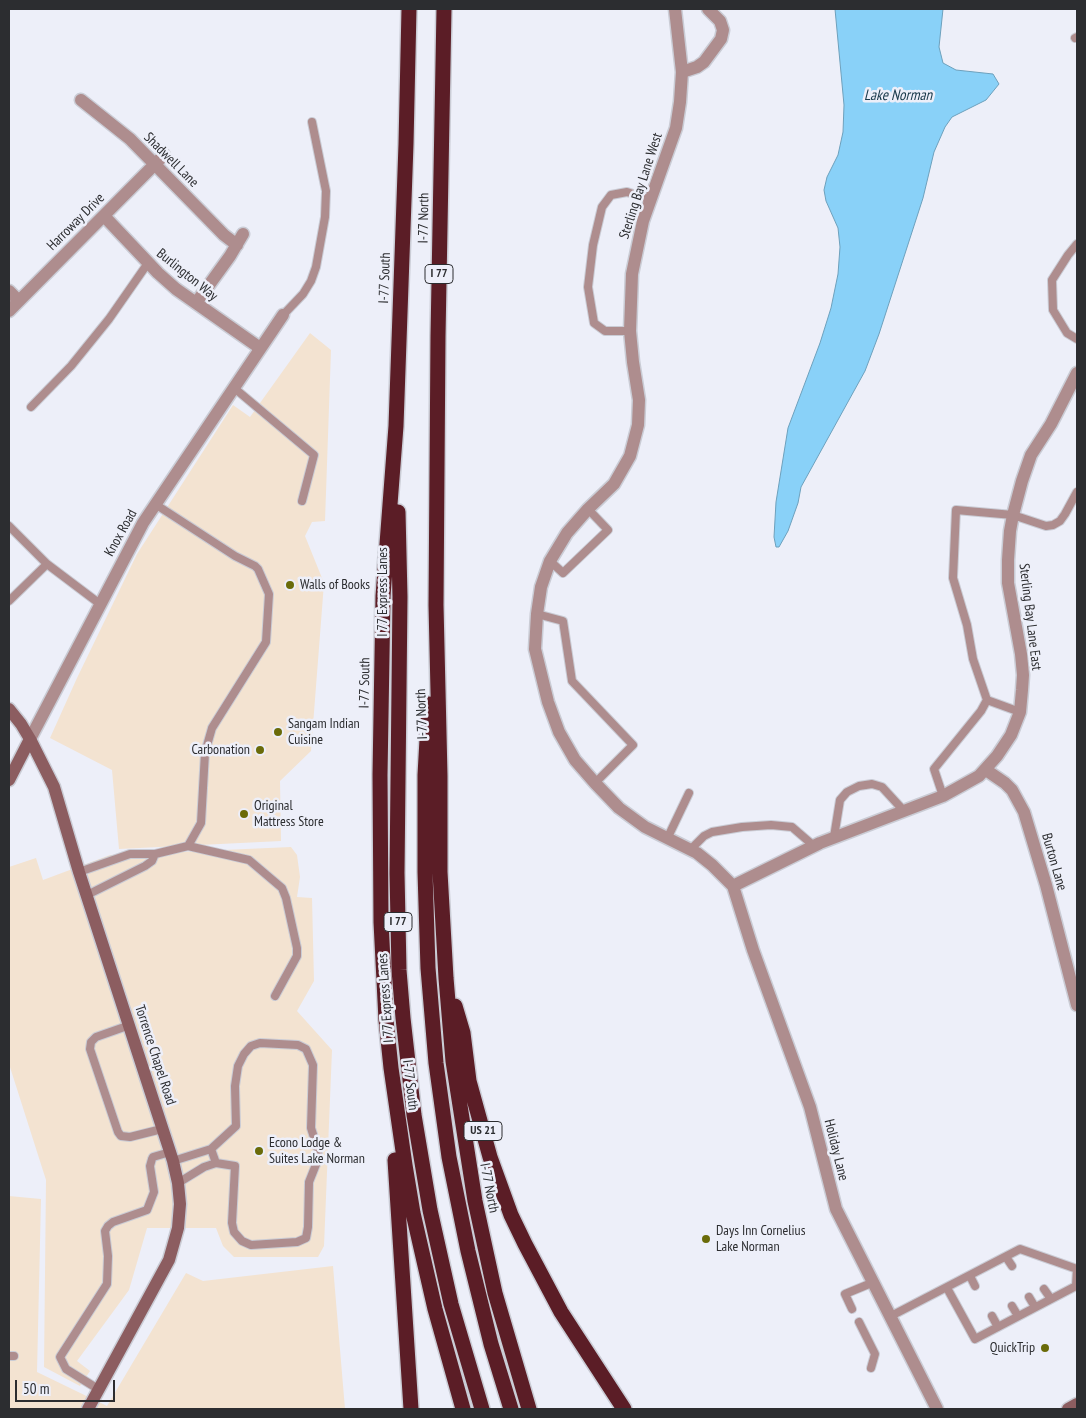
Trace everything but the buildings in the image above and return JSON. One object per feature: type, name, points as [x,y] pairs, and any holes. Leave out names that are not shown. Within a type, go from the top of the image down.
[{"type":"highway","name":"I-77 South","points":[[409,9],[396,426],[383,596],[380,795],[381,932],[385,1010],[404,1165],[435,1309],[464,1409]]},
{"type":"highway","name":"I-77 North","points":[[444,9],[438,326],[436,605],[440,872],[446,978],[453,1061],[474,1201],[495,1293],[529,1409]]},
{"type":"highway","name":"I 77 Express Lanes","points":[[396,426],[400,597],[396,863],[399,970],[403,1018],[414,1115],[430,1210],[451,1304],[482,1409]]},
{"type":"highway","name":"I 77","points":[[436,605],[425,775],[425,901],[431,1016],[442,1111],[458,1205],[479,1298],[511,1409]]},
{"type":"highway","name":"US 21","points":[[446,978],[463,1033],[469,1081],[490,1157],[511,1214],[561,1312],[624,1409]]},
{"type":"highway","points":[[391,1068],[411,1409]]},
{"type":"street","name":"Sterling Bay Lane West","points":[[675,9],[682,72],[676,128],[643,221],[632,274],[630,332],[632,362],[639,400],[638,425],[630,456],[614,484],[566,533],[550,561],[541,588],[535,648],[548,702],[559,732],[575,760],[619,808],[645,827],[697,853],[733,886]]},
{"type":"street","points":[[682,72],[697,67],[704,62],[721,39],[723,30],[720,21],[708,9]]},
{"type":"street","name":"Shadwell Lane","points":[[81,100],[160,160],[224,235],[240,239],[196,303]]},
{"type":"street","name":"Harroway Drive","points":[[9,311],[160,160]]},
{"type":"street","name":"Burlington Way","points":[[104,216],[148,264],[176,289],[260,348]]},
{"type":"street","points":[[9,290],[19,301]]},
{"type":"street","name":"Knox Road","points":[[9,780],[143,522],[283,315]]},
{"type":"street","name":"Sterling Bay Lane East","points":[[733,886],[834,837],[943,796],[967,783],[986,770],[1011,735],[1020,712],[1023,675],[1008,584],[1010,531],[1031,454],[1051,424],[1077,373]]},
{"type":"street","name":"Torrence Chapel Road","points":[[9,709],[30,739],[54,787],[79,872],[130,1025],[178,1183],[180,1204],[178,1228],[169,1260],[88,1409]]},
{"type":"street","name":"Burton Lane","points":[[986,770],[1012,790],[1024,812],[1046,886],[1077,1005]]},
{"type":"street","name":"Holiday Lane","points":[[733,886],[753,950],[810,1107],[836,1209],[937,1409]]},
{"type":"street","points":[[1068,1409],[1077,1404]]},
{"type":"lane","points":[[283,315],[303,294],[311,281],[316,267],[325,217],[326,191],[312,122]]},
{"type":"lane","points":[[630,332],[604,331],[594,323],[588,287],[593,245],[602,207],[611,195],[627,192],[651,200]]},
{"type":"lane","points":[[1077,244],[1052,280],[1053,310],[1067,333],[1077,339]]},
{"type":"lane","points":[[31,407],[71,366],[109,319],[148,264]]},
{"type":"lane","points":[[233,387],[314,455],[302,501]]},
{"type":"lane","points":[[943,796],[934,768],[981,712],[987,700],[973,659],[967,625],[953,578],[956,510],[1013,515],[1046,526],[1053,525],[1066,514],[1077,492]]},
{"type":"lane","points":[[155,504],[235,556],[255,566],[269,594],[266,642],[212,728],[205,753],[201,823],[188,846]]},
{"type":"lane","points":[[550,561],[563,573],[608,530],[588,509]]},
{"type":"lane","points":[[9,526],[47,564],[100,604]]},
{"type":"lane","points":[[9,601],[47,564]]},
{"type":"lane","points":[[537,614],[563,621],[572,681],[633,745],[595,783]]},
{"type":"lane","points":[[987,700],[1020,712]]},
{"type":"lane","points":[[834,837],[840,800],[847,792],[859,786],[872,784],[882,787],[904,811]]},
{"type":"lane","points":[[668,839],[689,793]]},
{"type":"lane","points":[[690,850],[704,836],[712,832],[772,825],[792,827],[814,846]]},
{"type":"lane","points":[[79,872],[130,854],[155,854],[188,846],[249,860],[282,888],[297,948],[298,956],[275,996]]},
{"type":"lane","points":[[87,895],[145,866],[152,861],[155,854]]},
{"type":"lane","points":[[130,1025],[96,1037],[91,1042],[90,1049],[121,1136],[130,1137],[162,1129]]},
{"type":"lane","points":[[98,1389],[66,1369],[60,1357],[106,1284],[108,1256],[105,1231],[108,1226],[113,1222],[147,1210],[154,1192],[150,1166],[153,1157],[171,1157],[211,1149],[236,1126],[235,1086],[238,1066],[244,1054],[251,1046],[260,1043],[298,1044],[306,1049],[313,1065],[311,1128],[318,1150],[317,1162],[309,1182],[306,1238],[296,1242],[251,1245],[242,1242],[234,1232],[232,1223],[235,1166],[216,1163],[178,1183]]},
{"type":"lane","points":[[211,1149],[216,1163]]},
{"type":"lane","points":[[1020,1249],[1026,1259]]},
{"type":"lane","points":[[891,1316],[1020,1249],[1077,1269],[1076,1286],[974,1339],[947,1288]]},
{"type":"lane","points":[[1006,1257],[1012,1266]]},
{"type":"lane","points":[[990,1266],[995,1275]]},
{"type":"lane","points":[[970,1276],[975,1286]]},
{"type":"lane","points":[[852,1308],[845,1294],[874,1282]]},
{"type":"lane","points":[[1044,1289],[1051,1299]]},
{"type":"lane","points":[[1029,1297],[1035,1307]]},
{"type":"lane","points":[[1012,1306],[1018,1316]]},
{"type":"lane","points":[[992,1316],[998,1327]]},
{"type":"lane","points":[[859,1322],[874,1354],[871,1368]]},
{"type":"shaded area","points":[[310,333],[331,350],[325,521],[312,522],[305,536],[324,583],[311,751],[280,781],[281,841],[119,849],[112,770],[50,738],[137,554],[233,405],[250,417]]},
{"type":"shaded area","points":[[291,847],[297,855],[300,877],[297,897],[312,898],[314,981],[297,1011],[332,1050],[324,1246],[318,1257],[234,1257],[223,1246],[216,1228],[147,1228],[129,1290],[77,1361],[90,1371],[80,1386],[44,1367],[46,1180],[9,1064],[9,867],[36,858],[43,880],[110,855]]},
{"type":"shaded area","points":[[9,1196],[41,1199],[37,1372],[107,1406],[186,1273],[203,1281],[333,1266],[345,1409],[9,1409]]},
{"type":"water","name":"Lake Norman","points":[[835,9],[943,9],[939,47],[943,63],[956,70],[993,74],[999,84],[986,100],[952,117],[945,127],[934,152],[923,198],[879,334],[865,371],[801,487],[798,503],[788,531],[779,547],[776,547],[774,537],[776,502],[788,428],[820,343],[831,308],[838,274],[840,247],[838,228],[826,201],[824,190],[827,177],[838,155],[843,132],[844,105]]},
{"type":"place","name":"Walls of Books","points":[[290,585]]},
{"type":"place","name":"Sangam Indian Cuisine","points":[[278,732]]},
{"type":"place","name":"Carbonation","points":[[260,750]]},
{"type":"place","name":"Original Mattress Store","points":[[244,814]]},
{"type":"place","name":"Econo Lodge & Suites Lake Norman","points":[[259,1151]]},
{"type":"place","name":"Days Inn Cornelius Lake Norman","points":[[706,1239]]},
{"type":"place","name":"QuickTrip","points":[[1045,1348]]}]
